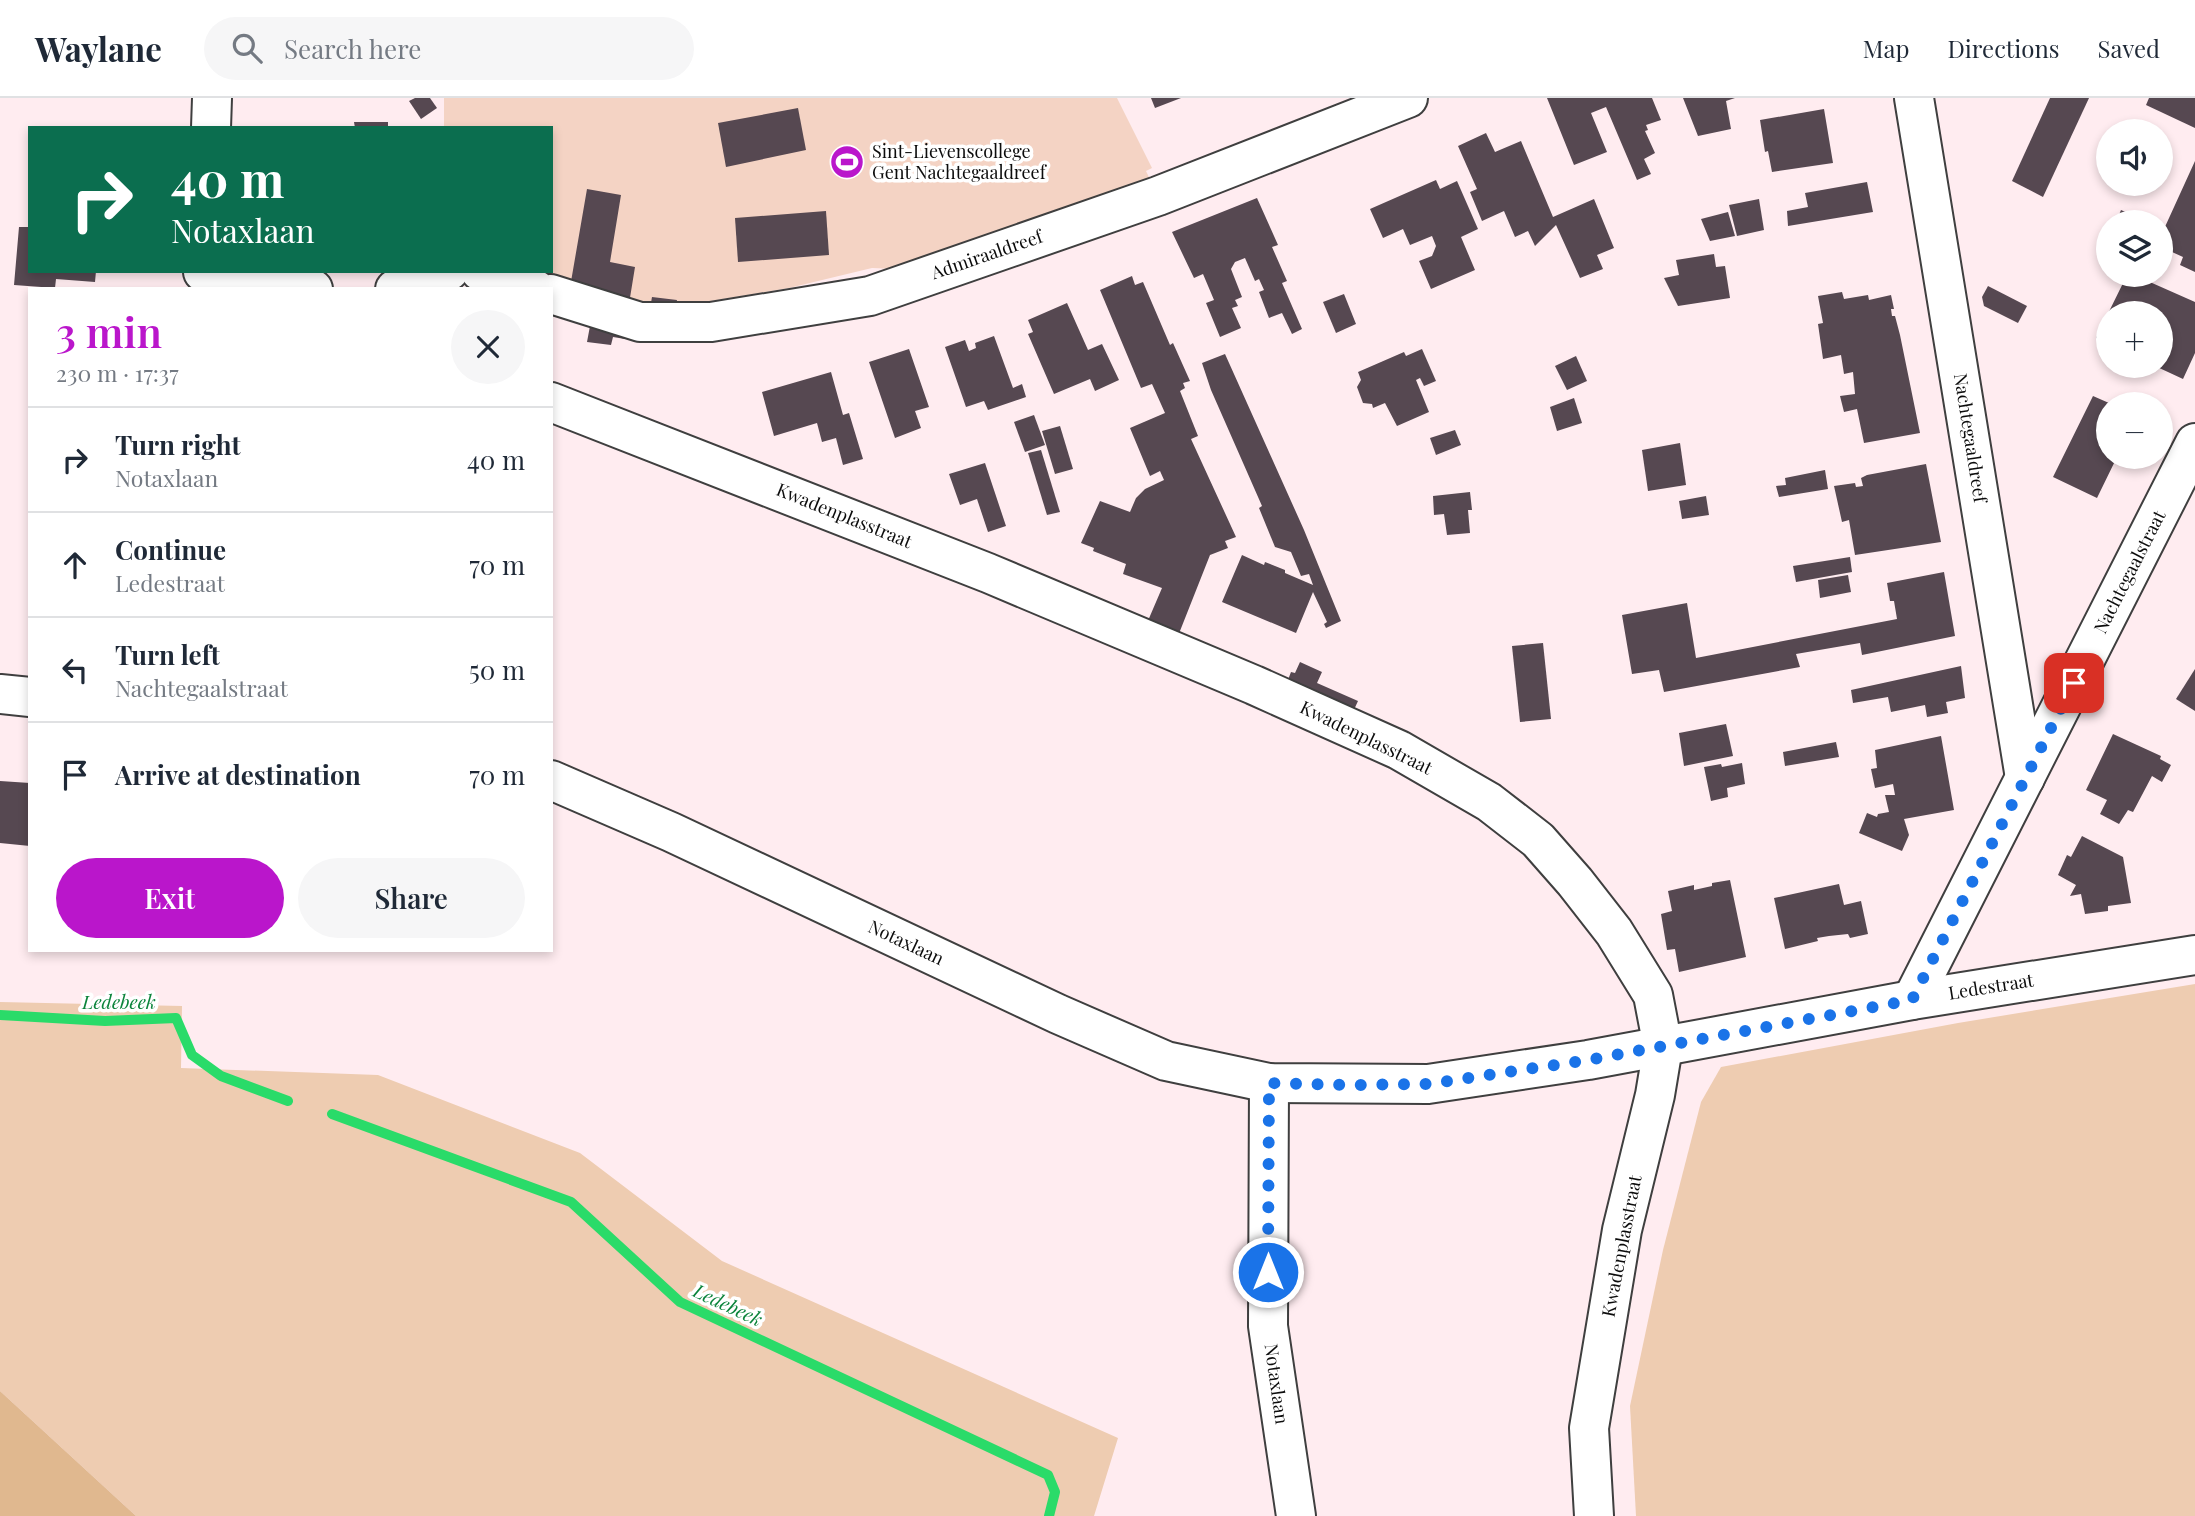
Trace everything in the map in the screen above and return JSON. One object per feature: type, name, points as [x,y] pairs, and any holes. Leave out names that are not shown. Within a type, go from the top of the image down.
[{"type":"street","points":[[211,126],[212,98]]},
{"type":"street","name":"Admiraaldreef","points":[[553,295],[640,323],[711,322],[870,296],[1158,195],[1408,98]]},
{"type":"street","name":"Nachtegaaldreef","points":[[1914,98],[2025,778]]},
{"type":"street","points":[[209,273],[300,287]]},
{"type":"street","points":[[401,287],[443,273]]},
{"type":"street","points":[[486,273],[529,287]]},
{"type":"street","name":"Kwadenplasstraat","points":[[553,403],[988,573],[1254,685],[1410,756],[1489,802],[1538,840],[1614,932],[1653,995],[1663,1047],[1655,1096],[1622,1230],[1589,1428],[1594,1516]]},
{"type":"street","name":"Nachtegaalstraat","points":[[1912,1000],[2195,443]]},
{"type":"street","points":[[0,694],[28,697]]},
{"type":"street","name":"Notaxlaan","points":[[553,781],[671,832],[1058,1014],[1166,1061],[1269,1083],[1428,1084],[1663,1047]]},
{"type":"street","name":"Ledestraat","points":[[1663,1047],[1912,1000],[2195,955]]},
{"type":"street","name":"Notaxlaan","points":[[1269,1083],[1268,1326],[1296,1516]]},
{"type":"shaded area","name":"Sint-Lievenscollege Gent Nachtegaaldreef","points":[[444,98],[1117,98],[1152,168],[1146,171],[1158,196],[943,271],[872,268],[789,288],[644,312],[502,273],[553,273],[553,126],[444,126]]},
{"type":"shaded area","points":[[2195,984],[2195,1516],[1636,1516],[1630,1406],[1663,1250],[1701,1102],[1721,1067],[1958,1023]]},
{"type":"shaded area","points":[[0,1002],[182,1006],[181,1068],[378,1075],[580,1153],[722,1261],[1118,1438],[1094,1516],[136,1516],[0,1391]]},
{"type":"shaded area","points":[[0,1391],[136,1516],[0,1516]]},
{"type":"building","points":[[415,98],[430,98],[437,108],[421,119],[409,101]]},
{"type":"building","points":[[1151,98],[1181,98],[1155,108]]},
{"type":"building","points":[[1547,98],[1652,98],[1661,120],[1646,125],[1648,130],[1645,131],[1655,153],[1644,159],[1651,174],[1637,180],[1606,107],[1591,113],[1607,152],[1574,165]]},
{"type":"building","points":[[1683,98],[1735,98],[1726,101],[1731,129],[1698,136]]},
{"type":"building","points":[[2050,98],[2089,98],[2043,197],[2012,181]]},
{"type":"building","points":[[2149,98],[2195,98],[2195,128],[2146,105]]},
{"type":"building","points":[[798,108],[806,150],[726,167],[718,123]]},
{"type":"building","points":[[1824,109],[1833,163],[1772,172],[1768,151],[1765,152],[1760,120]]},
{"type":"building","points":[[354,122],[388,122],[388,126],[355,126]]},
{"type":"building","points":[[1486,133],[1495,152],[1521,141],[1553,217],[1594,199],[1614,248],[1597,255],[1603,269],[1580,278],[1556,225],[1535,246],[1528,231],[1515,237],[1504,211],[1482,221],[1470,192],[1477,189],[1458,146]]},
{"type":"building","points":[[2195,161],[2195,272],[2180,265],[2183,257],[2173,252],[2173,210]]},
{"type":"building","points":[[1436,180],[1440,189],[1457,181],[1478,229],[1461,237],[1475,270],[1431,289],[1419,261],[1432,256],[1436,246],[1432,236],[1410,245],[1403,229],[1383,238],[1370,209]]},
{"type":"building","points":[[1867,182],[1873,212],[1788,226],[1787,211],[1808,207],[1805,193]]},
{"type":"building","points":[[587,189],[621,195],[610,262],[635,267],[628,310],[568,299]]},
{"type":"building","points":[[1257,198],[1278,245],[1272,247],[1287,281],[1282,283],[1302,329],[1292,334],[1282,313],[1269,318],[1259,292],[1264,290],[1259,279],[1255,281],[1245,258],[1235,262],[1231,269],[1242,297],[1235,300],[1238,306],[1232,308],[1241,328],[1220,337],[1206,303],[1214,300],[1203,274],[1194,278],[1172,232]]},
{"type":"building","points":[[1759,199],[1764,230],[1737,236],[1729,205]]},
{"type":"building","points":[[826,211],[829,255],[738,262],[735,218]]},
{"type":"building","points":[[1728,212],[1735,236],[1710,241],[1701,219]]},
{"type":"building","points":[[19,227],[28,227],[28,273],[96,273],[95,282],[56,279],[55,287],[14,285]]},
{"type":"building","points":[[1714,254],[1716,267],[1725,266],[1730,298],[1678,306],[1664,278],[1679,275],[1676,260]]},
{"type":"building","points":[[1132,276],[1135,285],[1143,282],[1170,345],[1173,343],[1190,381],[1183,383],[1185,388],[1180,391],[1198,436],[1191,439],[1236,537],[1225,541],[1228,548],[1210,555],[1178,636],[1147,623],[1162,588],[1123,574],[1126,564],[1093,551],[1094,548],[1081,543],[1100,501],[1130,512],[1136,498],[1145,489],[1164,480],[1160,471],[1150,476],[1130,428],[1165,413],[1152,384],[1141,388],[1100,290]]},
{"type":"building","points":[[1988,286],[2027,306],[2018,323],[1984,306],[1982,297]]},
{"type":"building","points":[[2121,287],[2161,287],[2195,302],[2195,353],[2183,379],[2173,374],[2173,301],[2114,301]]},
{"type":"building","points":[[1842,292],[1844,299],[1868,295],[1869,300],[1891,295],[1894,309],[1891,309],[1892,316],[1895,316],[1900,335],[1920,433],[1864,443],[1857,409],[1844,412],[1840,396],[1855,394],[1853,372],[1844,374],[1841,355],[1823,359],[1818,324],[1823,323],[1818,296]]},
{"type":"building","points":[[1344,294],[1356,324],[1336,333],[1323,302]]},
{"type":"building","points":[[652,297],[677,300],[674,318],[649,314]]},
{"type":"building","points":[[1067,303],[1088,350],[1102,344],[1119,380],[1095,391],[1090,379],[1054,394],[1028,334],[1033,332],[1028,320]]},
{"type":"building","points":[[590,326],[627,332],[625,339],[613,337],[611,345],[587,342]]},
{"type":"building","points":[[994,336],[1013,388],[1022,384],[1026,397],[988,410],[984,401],[966,407],[945,347],[965,340],[969,351],[976,348],[975,343]]},
{"type":"building","points":[[909,349],[929,407],[915,411],[921,428],[895,438],[869,362]]},
{"type":"building","points":[[1422,349],[1436,381],[1424,386],[1420,378],[1416,380],[1429,412],[1397,426],[1385,403],[1373,408],[1372,404],[1363,403],[1357,387],[1361,380],[1358,372],[1404,352],[1406,356]]},
{"type":"building","points":[[1225,354],[1304,530],[1341,621],[1326,628],[1324,624],[1327,622],[1313,592],[1296,633],[1222,602],[1242,555],[1264,565],[1265,562],[1285,570],[1285,573],[1313,585],[1309,574],[1301,576],[1291,552],[1275,547],[1259,508],[1262,506],[1211,390],[1202,363]]},
{"type":"building","points":[[1576,356],[1587,381],[1567,390],[1555,366]]},
{"type":"building","points":[[831,372],[843,415],[849,413],[863,459],[843,465],[836,438],[822,442],[817,423],[774,436],[762,392]]},
{"type":"building","points":[[2093,396],[2096,397],[2096,469],[2111,469],[2097,498],[2053,477]]},
{"type":"building","points":[[1574,398],[1582,423],[1557,431],[1550,407]]},
{"type":"building","points":[[1034,415],[1045,445],[1025,452],[1014,422]]},
{"type":"building","points":[[1060,426],[1073,469],[1055,474],[1042,431]]},
{"type":"building","points":[[1455,430],[1461,445],[1436,455],[1430,438]]},
{"type":"building","points":[[1680,443],[1686,485],[1648,491],[1642,450]]},
{"type":"building","points":[[1041,450],[1060,512],[1047,515],[1028,453]]},
{"type":"building","points":[[985,463],[1006,526],[988,532],[977,499],[960,505],[949,474]]},
{"type":"building","points":[[1926,464],[1941,542],[1855,555],[1849,520],[1842,522],[1834,486],[1855,483],[1856,487],[1863,486],[1861,478],[1867,475]]},
{"type":"building","points":[[1825,470],[1828,489],[1779,497],[1776,486],[1786,485],[1785,478]]},
{"type":"building","points":[[1470,492],[1470,533],[1447,535],[1444,514],[1434,515],[1433,496]]},
{"type":"building","points":[[1706,496],[1709,515],[1682,519],[1679,501]]},
{"type":"building","points":[[1850,557],[1852,572],[1796,582],[1793,566]]},
{"type":"building","points":[[1944,572],[1955,636],[1862,655],[1860,643],[1796,654],[1800,667],[1664,692],[1659,670],[1632,674],[1622,615],[1687,603],[1696,658],[1897,619],[1887,583]]},
{"type":"building","points":[[1848,575],[1851,592],[1820,598],[1818,580]]},
{"type":"building","points":[[1543,643],[1551,719],[1520,722],[1512,646]]},
{"type":"building","points":[[1300,662],[1322,672],[1317,683],[1358,701],[1352,714],[1286,685],[1291,672],[1295,673]]},
{"type":"building","points":[[1961,666],[1965,698],[1946,702],[1948,713],[1927,717],[1925,705],[1891,712],[1888,697],[1853,703],[1851,690]]},
{"type":"building","points":[[2195,669],[2195,711],[2176,699]]},
{"type":"building","points":[[1726,724],[1733,756],[1684,766],[1679,733]]},
{"type":"building","points":[[2113,734],[2161,756],[2160,759],[2171,765],[2162,782],[2152,776],[2133,812],[2128,810],[2119,824],[2100,814],[2107,800],[2086,790]]},
{"type":"building","points":[[1941,736],[1954,810],[1904,819],[1909,835],[1902,851],[1859,833],[1867,813],[1877,817],[1878,814],[1889,812],[1885,795],[1895,795],[1893,784],[1875,788],[1871,769],[1877,768],[1875,750]]},
{"type":"building","points":[[1836,742],[1839,757],[1785,766],[1783,752]]},
{"type":"building","points":[[1742,763],[1745,784],[1727,788],[1728,797],[1711,801],[1704,767]]},
{"type":"building","points":[[0,781],[28,783],[28,846],[0,843]]},
{"type":"building","points":[[2082,836],[2123,857],[2131,903],[2108,906],[2108,911],[2085,914],[2081,894],[2070,896],[2076,885],[2058,875],[2067,855],[2071,857]]},
{"type":"building","points":[[1730,880],[1746,957],[1679,972],[1675,949],[1667,950],[1661,914],[1672,911],[1668,891],[1694,885],[1694,890]]},
{"type":"building","points":[[1839,884],[1844,905],[1861,901],[1868,934],[1850,938],[1848,934],[1817,938],[1818,941],[1785,949],[1774,898]]},
{"type":"waterway","name":"Ledebeek","points":[[0,1015],[105,1021],[176,1018],[192,1055],[221,1076],[288,1101]]},
{"type":"waterway","name":"Ledebeek","points":[[332,1114],[571,1202],[680,1302],[1048,1475],[1055,1492],[1049,1516]]},
{"type":"place","name":"Sint-Lievenscollege Gent Nachtegaaldreef","points":[[847,162]]},
{"type":"route","points":[[1268,1272],[1269,1083],[1428,1084],[1588,1060],[1912,1000],[2074,683]]}]
